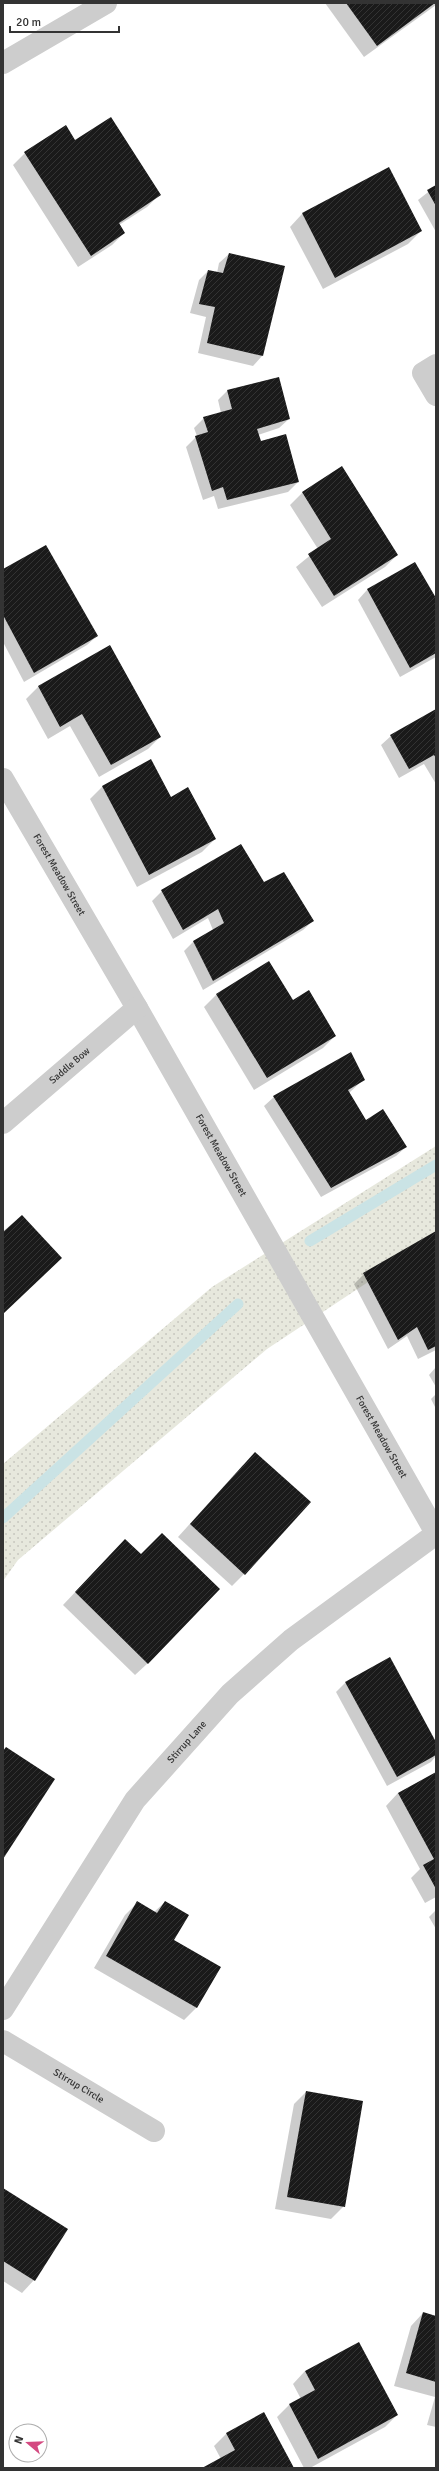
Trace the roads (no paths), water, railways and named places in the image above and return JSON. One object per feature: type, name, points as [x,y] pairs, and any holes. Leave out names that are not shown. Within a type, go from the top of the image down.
[{"type":"street","points":[[3,63],[106,3]]},
{"type":"street","points":[[430,369],[436,395]]},
{"type":"street","name":"Forest Meadow Street","points":[[3,779],[138,1008],[436,1533]]},
{"type":"street","name":"Saddle Bow","points":[[3,1123],[138,1008]]},
{"type":"street","name":"Stirrup Lane","points":[[3,2009],[135,1800],[230,1694],[291,1640],[436,1533]]},
{"type":"street","name":"Stirrup Circle","points":[[3,2042],[154,2131]]},
{"type":"waterway","points":[[310,1241],[436,1165]]},
{"type":"waterway","points":[[3,1518],[238,1304]]}]
